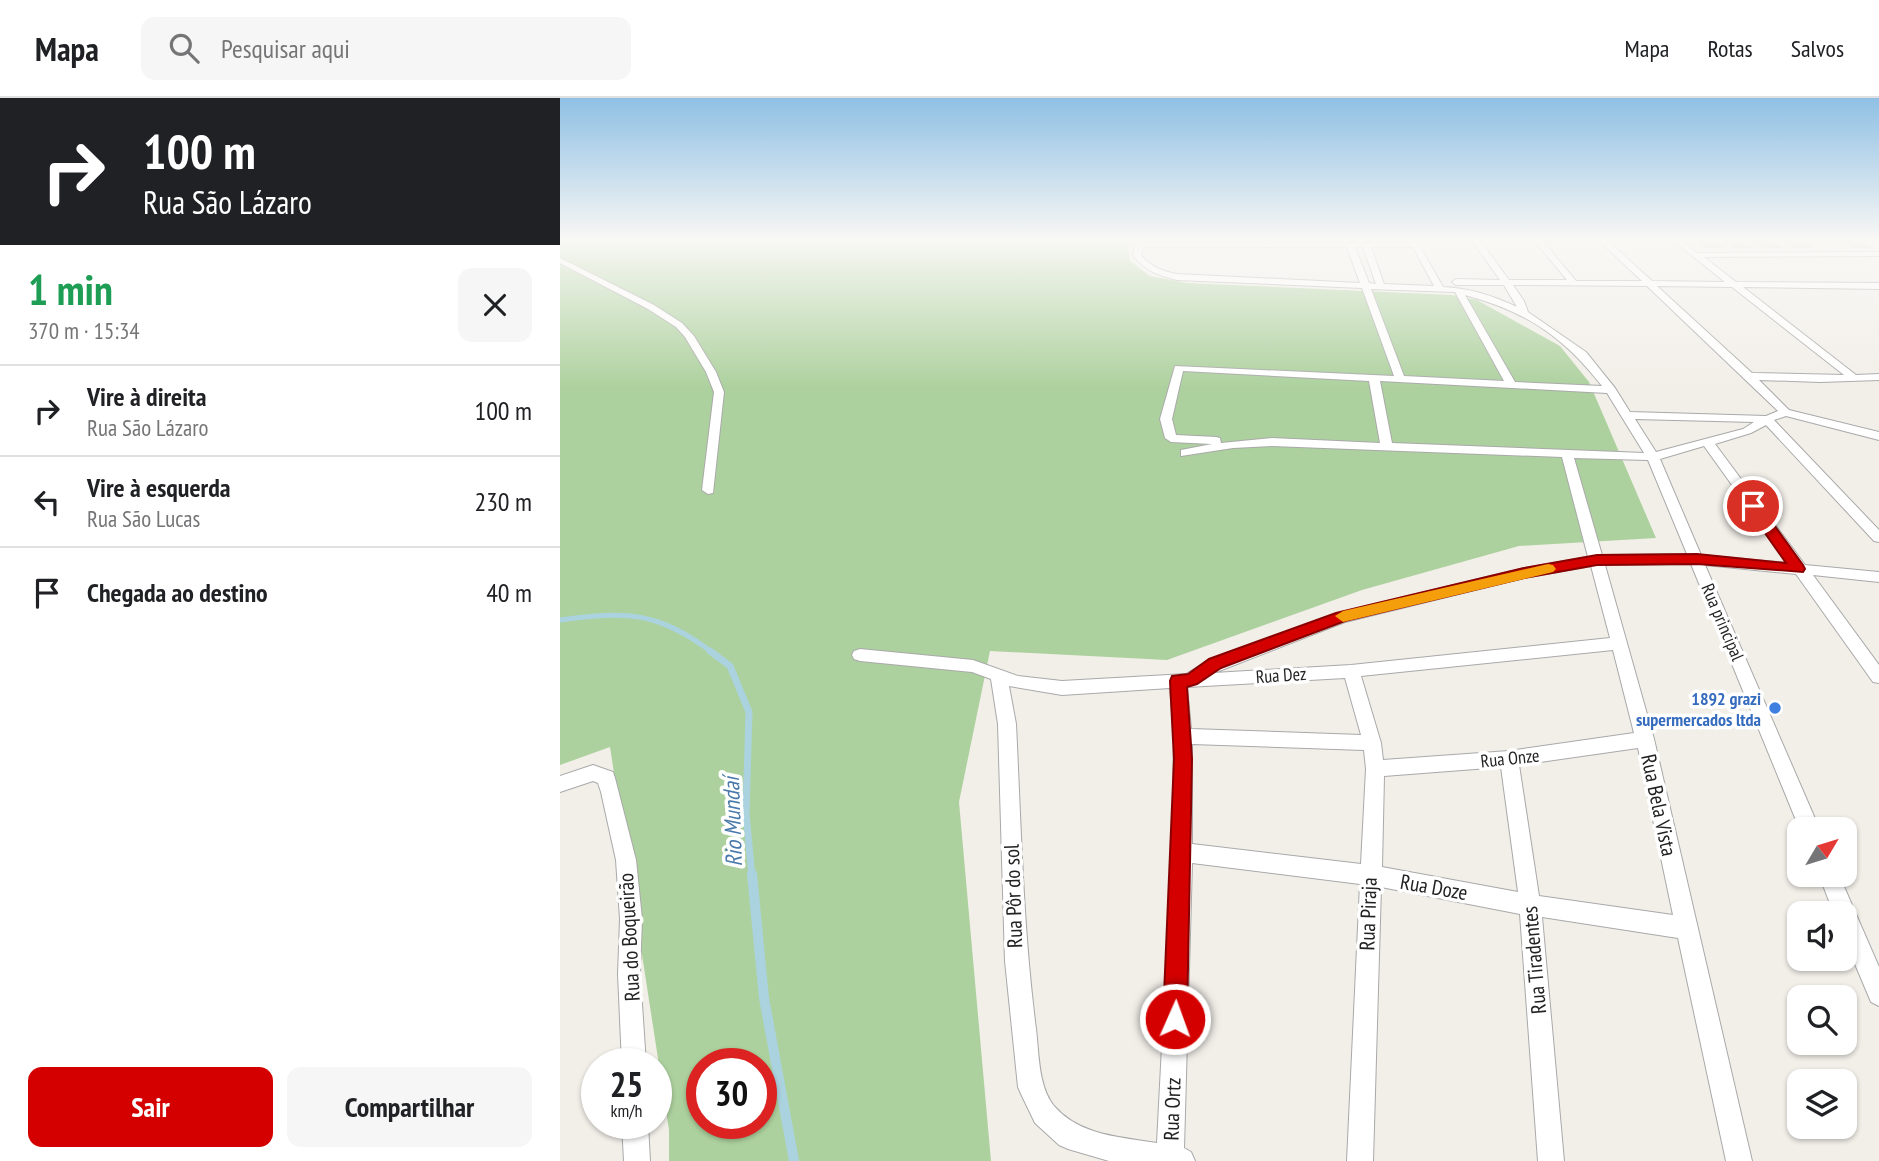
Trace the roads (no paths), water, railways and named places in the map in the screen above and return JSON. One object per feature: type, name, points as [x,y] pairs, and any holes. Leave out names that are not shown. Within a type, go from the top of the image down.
[{"type":"street","points":[[616,289],[679,325],[711,372],[719,392],[708,490]]},
{"type":"street","points":[[1369,289],[1399,379]]},
{"type":"street","name":"Rua principal","points":[[1451,289],[1498,301],[1524,313],[1557,334],[1582,354],[1628,415],[1670,492],[1805,817]]},
{"type":"street","points":[[1511,289],[1520,300],[1524,313]]},
{"type":"street","points":[[1520,300],[1526,292],[1534,289]]},
{"type":"street","points":[[1652,289],[1785,412],[1879,436]]},
{"type":"street","points":[[1739,289],[1854,378]]},
{"type":"street","points":[[1458,290],[1511,385]]},
{"type":"street","points":[[1611,390],[1179,368],[1166,419],[1171,438],[1653,457],[1747,431],[1785,412]]},
{"type":"street","points":[[1749,376],[1879,377]]},
{"type":"street","points":[[1374,378],[1386,445]]},
{"type":"street","points":[[1628,415],[1767,419],[1879,538]]},
{"type":"street","points":[[1185,453],[1252,443]]},
{"type":"street","points":[[1708,443],[1879,677]]},
{"type":"street","name":"Rua Bela Vista","points":[[1567,453],[1645,740],[1739,1161]]},
{"type":"street","points":[[1185,680],[1215,664],[1342,617],[1524,573],[1597,560],[1697,559],[1879,577]]},
{"type":"street","name":"Rua Dez","points":[[860,655],[973,666],[1017,682],[1050,688],[1351,671],[1620,643]]},
{"type":"street","name":"Rua Piraja","points":[[1351,671],[1372,743],[1375,769],[1360,1161]]},
{"type":"street","name":"Rua Pôr do sol","points":[[999,674],[1007,724],[1016,961],[1031,1087],[1044,1114],[1068,1136],[1176,1160]]},
{"type":"street","name":"Rua Ortz","points":[[1176,1160],[1185,680]]},
{"type":"street","points":[[1183,736],[1372,743]]},
{"type":"street","name":"Rua Onze","points":[[1375,769],[1509,759],[1645,740]]},
{"type":"street","name":"Rua Tiradentes","points":[[1509,759],[1530,905],[1551,1161]]},
{"type":"street","name":"Rua do Boqueirão","points":[[560,784],[593,773],[606,778],[611,792],[626,860],[631,919],[629,974],[633,1048]]},
{"type":"street","name":"Rua Doze","points":[[1182,852],[1369,875],[1530,905],[1685,928]]},
{"type":"street","points":[[1834,887],[1879,994]]},
{"type":"street","points":[[636,1139],[637,1161]]},
{"type":"waterway","name":"Rio Mundaí","points":[[560,620],[604,615],[641,617],[675,629],[713,653]]},
{"type":"waterway","name":"Rio Mundaí","points":[[710,651],[730,666],[749,712],[746,814],[752,876]]},
{"type":"waterway","name":"Rio Mundaí","points":[[752,874],[764,998],[794,1161]]},
{"type":"place","name":"1892 grazi supermercados ltda","points":[[1775,708]]}]
